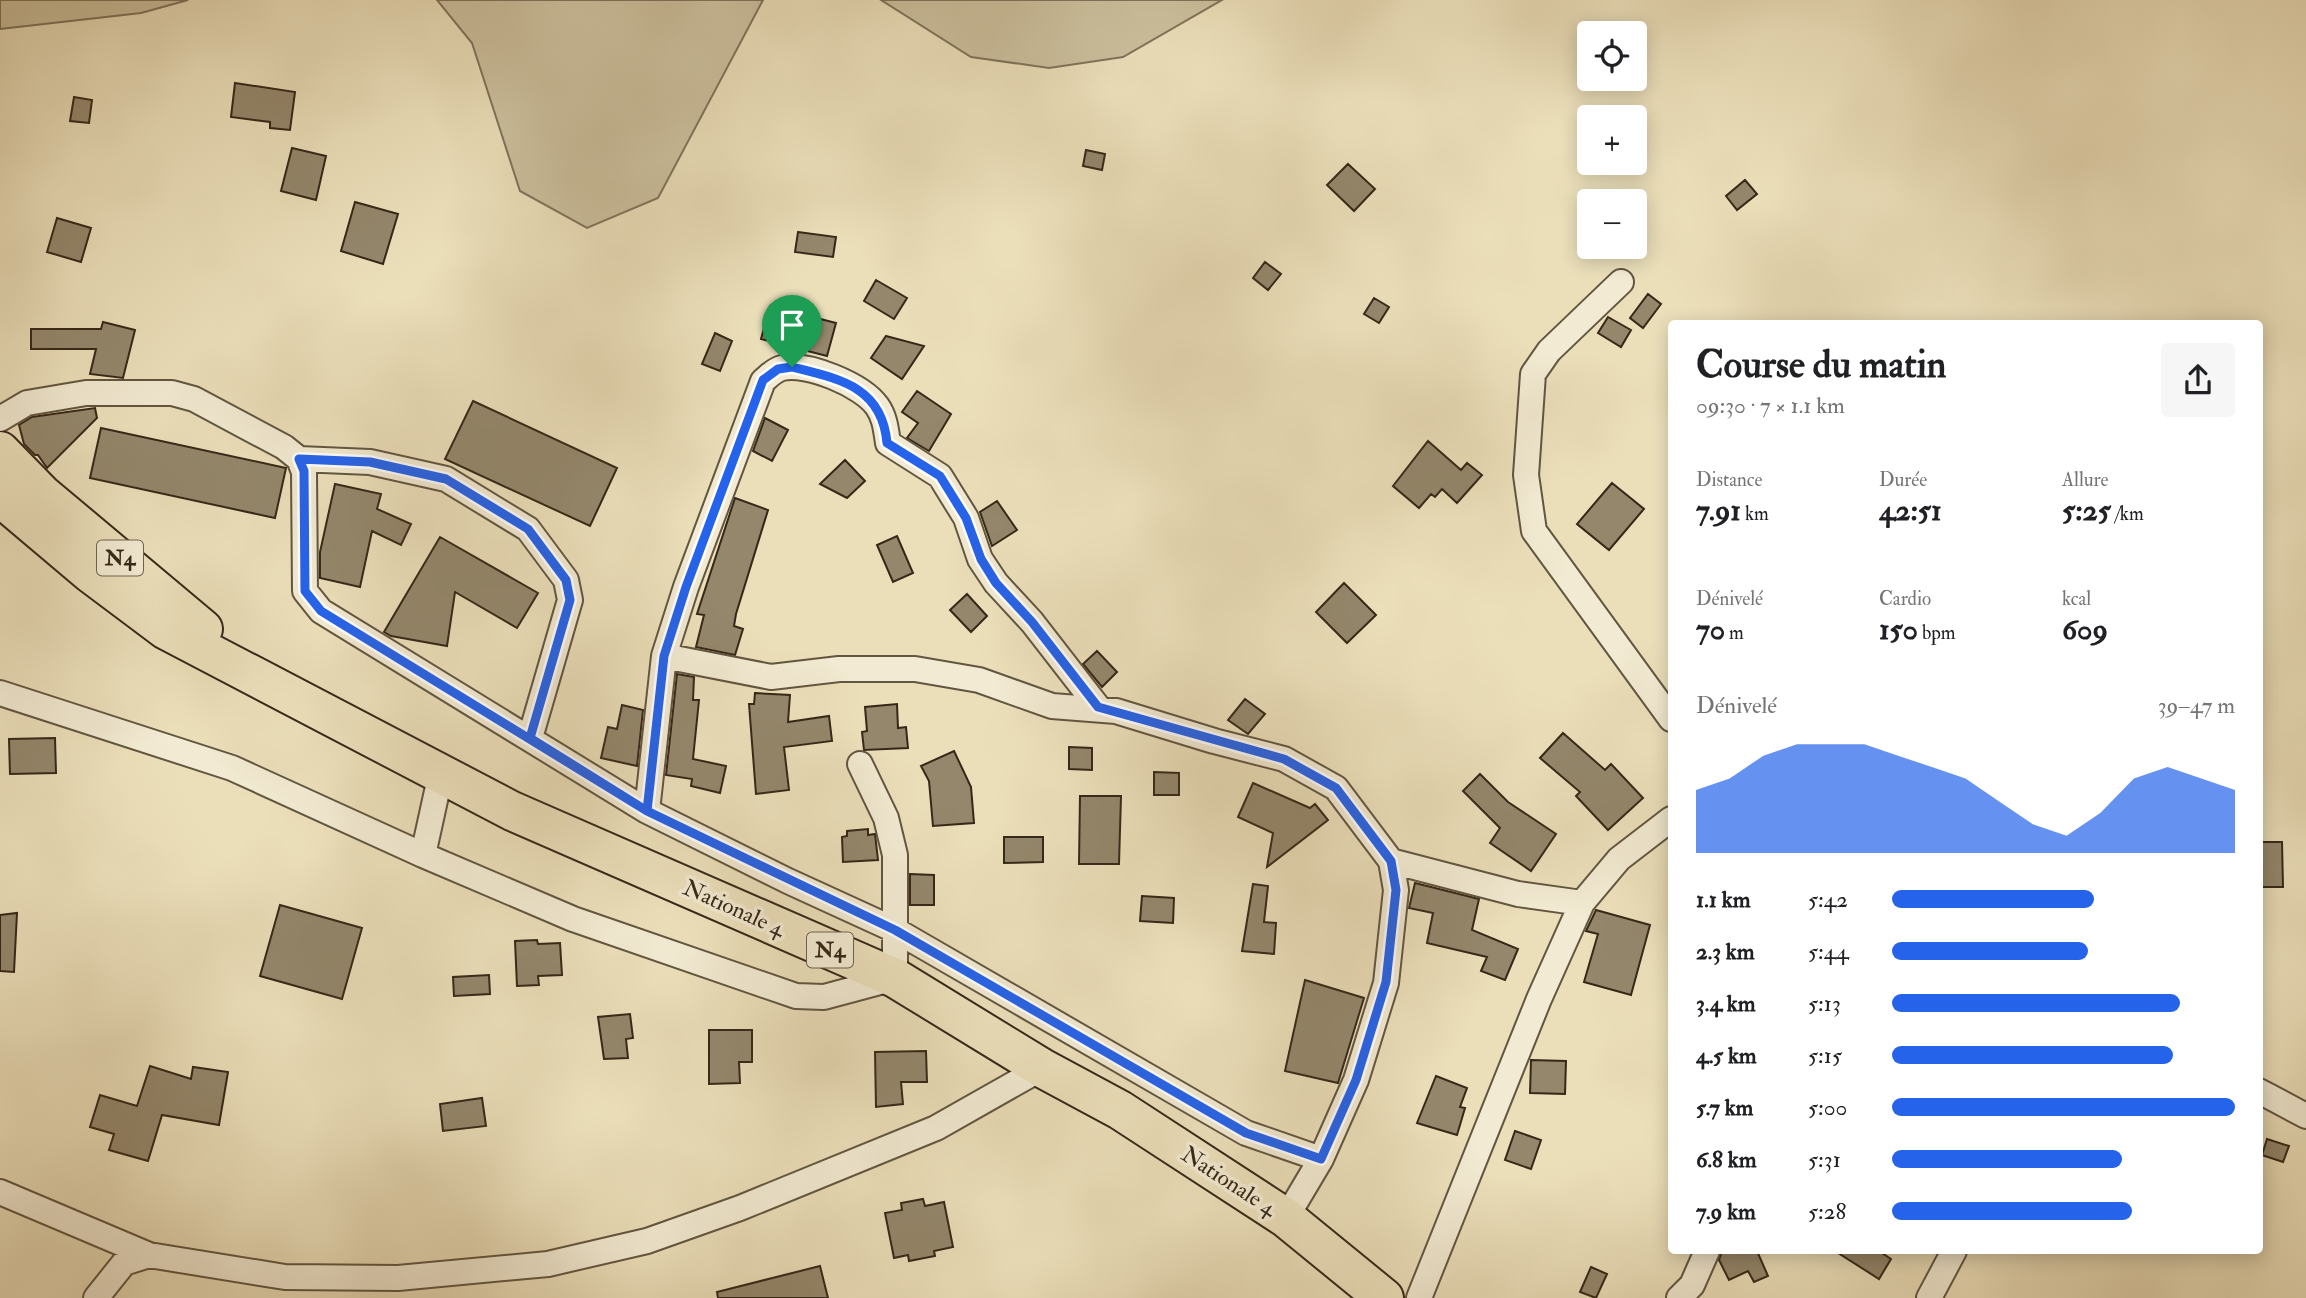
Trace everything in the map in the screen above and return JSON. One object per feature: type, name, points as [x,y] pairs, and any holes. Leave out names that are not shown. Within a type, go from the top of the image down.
[{"type":"highway","name":"Nationale 4","points":[[0,452],[42,494],[192,618],[238,666]]},
{"type":"highway","name":"Nationale 4","points":[[0,498],[90,573],[166,630],[512,811],[895,978],[1042,1068],[1120,1110],[1286,1218],[1384,1298]]},
{"type":"street","points":[[1621,282],[1549,351],[1533,374],[1528,496],[1534,531],[1668,715]]},
{"type":"street","points":[[647,811],[664,656],[686,587],[763,380],[778,369],[792,367],[842,379],[876,404],[883,417],[887,443],[940,476],[966,518],[981,559],[996,583],[1032,622],[1098,707]]},
{"type":"street","points":[[0,419],[27,403],[86,393],[172,393],[194,398],[284,447],[299,459],[304,471],[305,591],[321,611],[647,811],[895,930],[1246,1133],[1321,1159]]},
{"type":"street","points":[[299,459],[370,462],[446,479],[528,529],[566,580],[570,600],[530,738]]},
{"type":"street","points":[[664,656],[771,677],[839,669],[915,669],[979,680],[1052,706],[1098,707],[1284,759],[1336,788],[1391,861],[1396,890],[1386,982],[1356,1080],[1321,1159],[1286,1218]]},
{"type":"street","points":[[0,693],[232,768],[423,855],[573,919],[771,990],[796,996],[824,997],[895,978],[895,855],[886,818],[860,764]]},
{"type":"street","points":[[423,855],[441,773]]},
{"type":"street","points":[[1419,1298],[1539,999],[1582,903],[1619,859],[1668,820]]},
{"type":"street","points":[[1391,861],[1518,894],[1582,903]]},
{"type":"street","points":[[0,1192],[149,1255],[285,1277],[398,1278],[548,1264],[647,1241],[740,1208],[936,1128],[1042,1068]]},
{"type":"street","points":[[2263,1093],[2306,1116]]},
{"type":"street","points":[[1679,1298],[1692,1285],[1706,1254]]},
{"type":"street","points":[[1928,1298],[1952,1254]]},
{"type":"street","points":[[96,1298],[124,1263],[149,1255]]},
{"type":"shaded area","points":[[0,0],[188,0],[141,13],[0,29]]},
{"type":"shaded area","points":[[437,0],[763,0],[658,198],[587,228],[520,191],[472,43]]},
{"type":"shaded area","points":[[881,0],[1222,0],[1123,57],[1049,68],[971,57]]},
{"type":"building","points":[[235,83],[295,92],[290,130],[270,128],[270,122],[231,117]]},
{"type":"building","points":[[74,97],[92,100],[89,123],[70,121]]},
{"type":"building","points":[[292,148],[326,156],[316,200],[281,191]]},
{"type":"building","points":[[1086,150],[1105,154],[1102,170],[1083,166]]},
{"type":"building","points":[[1348,164],[1375,189],[1354,211],[1327,185]]},
{"type":"building","points":[[1745,180],[1757,194],[1737,210],[1726,196]]},
{"type":"building","points":[[355,202],[398,214],[383,264],[341,251]]},
{"type":"building","points":[[57,218],[91,228],[81,262],[47,252]]},
{"type":"building","points":[[798,232],[836,237],[833,257],[795,252]]},
{"type":"building","points":[[1265,262],[1281,274],[1268,290],[1253,278]]},
{"type":"building","points":[[876,280],[907,298],[894,319],[864,301]]},
{"type":"building","points":[[1648,294],[1661,304],[1643,328],[1630,318]]},
{"type":"building","points":[[1374,298],[1389,307],[1379,323],[1364,314]]},
{"type":"building","points":[[770,306],[836,323],[827,356],[761,339]]},
{"type":"building","points":[[1608,317],[1631,330],[1621,347],[1598,333]]},
{"type":"building","points":[[103,322],[135,330],[123,378],[90,374],[96,349],[31,349],[31,329],[101,329]]},
{"type":"building","points":[[715,333],[732,341],[720,371],[702,364]]},
{"type":"building","points":[[886,336],[924,346],[902,379],[871,358]]},
{"type":"building","points":[[917,391],[951,414],[929,451],[907,438],[918,423],[902,412]]},
{"type":"building","points":[[473,401],[617,468],[590,526],[445,459]]},
{"type":"building","points":[[95,408],[97,418],[47,468],[38,455],[24,444],[19,425],[32,417]]},
{"type":"building","points":[[765,418],[788,430],[772,461],[753,451]]},
{"type":"building","points":[[101,428],[286,468],[275,518],[90,478]]},
{"type":"building","points":[[1428,441],[1461,470],[1467,463],[1482,475],[1457,503],[1442,489],[1435,497],[1431,494],[1419,508],[1393,486]]},
{"type":"building","points":[[845,460],[865,481],[847,498],[820,484]]},
{"type":"building","points":[[1612,483],[1644,509],[1609,550],[1577,524]]},
{"type":"building","points":[[335,484],[381,494],[377,509],[411,524],[401,545],[372,531],[360,587],[320,578],[320,552]]},
{"type":"building","points":[[735,498],[768,510],[736,614],[734,626],[743,629],[735,655],[696,647],[704,615],[697,614]]},
{"type":"building","points":[[997,501],[1017,530],[992,546],[980,512]]},
{"type":"building","points":[[897,536],[913,573],[893,582],[877,545]]},
{"type":"building","points":[[440,537],[538,593],[517,628],[455,592],[447,646],[391,636],[384,632]]},
{"type":"building","points":[[1344,583],[1376,615],[1347,643],[1316,612]]},
{"type":"building","points":[[967,594],[987,616],[971,632],[950,610]]},
{"type":"building","points":[[1097,651],[1117,672],[1102,687],[1083,664]]},
{"type":"building","points":[[677,674],[694,677],[693,700],[699,700],[693,759],[726,766],[720,793],[691,786],[692,779],[666,775]]},
{"type":"building","points":[[755,693],[790,695],[788,722],[829,716],[832,741],[784,747],[789,790],[756,794],[749,704],[754,704]]},
{"type":"building","points":[[1245,699],[1265,714],[1248,734],[1228,720]]},
{"type":"building","points":[[897,704],[898,728],[906,727],[908,748],[864,750],[862,732],[867,731],[865,707]]},
{"type":"building","points":[[622,705],[643,710],[637,766],[601,758],[608,727],[617,729]]},
{"type":"building","points":[[1563,733],[1605,770],[1611,764],[1643,798],[1608,830],[1576,796],[1580,792],[1540,758]]},
{"type":"building","points":[[55,738],[56,773],[10,774],[9,739]]},
{"type":"building","points":[[1069,747],[1092,748],[1092,770],[1069,769]]},
{"type":"building","points":[[954,751],[971,787],[974,823],[933,826],[929,781],[921,766]]},
{"type":"building","points":[[1154,772],[1179,773],[1179,795],[1154,795]]},
{"type":"building","points":[[1480,774],[1508,802],[1556,834],[1531,871],[1490,843],[1500,828],[1463,791]]},
{"type":"building","points":[[1253,783],[1310,808],[1315,804],[1328,820],[1267,867],[1273,833],[1238,817]]},
{"type":"building","points":[[1080,796],[1121,796],[1119,864],[1079,864]]},
{"type":"building","points":[[868,829],[868,835],[875,834],[878,860],[843,862],[842,837],[847,836],[847,831]]},
{"type":"building","points":[[1004,837],[1043,837],[1043,862],[1004,863]]},
{"type":"building","points":[[2263,842],[2282,842],[2283,887],[2263,887]]},
{"type":"building","points":[[910,874],[934,875],[934,905],[910,905]]},
{"type":"building","points":[[1415,883],[1479,899],[1472,930],[1518,949],[1505,980],[1481,971],[1487,957],[1427,943],[1433,913],[1409,908]]},
{"type":"building","points":[[1253,884],[1268,886],[1264,922],[1276,923],[1274,954],[1242,951]]},
{"type":"building","points":[[1142,896],[1174,898],[1173,923],[1140,921]]},
{"type":"building","points":[[280,905],[362,928],[342,999],[260,976]]},
{"type":"building","points":[[1596,910],[1650,925],[1631,995],[1584,982],[1598,934],[1586,931]]},
{"type":"building","points":[[17,913],[14,972],[0,971],[0,915]]},
{"type":"building","points":[[537,940],[538,944],[560,943],[562,975],[538,976],[539,985],[517,986],[515,941]]},
{"type":"building","points":[[489,975],[490,994],[454,996],[453,977]]},
{"type":"building","points":[[1305,980],[1364,998],[1338,1083],[1285,1071]]},
{"type":"building","points":[[630,1014],[633,1038],[626,1039],[628,1058],[604,1059],[598,1017]]},
{"type":"building","points":[[709,1030],[752,1030],[752,1062],[739,1062],[740,1083],[709,1084]]},
{"type":"building","points":[[926,1051],[927,1082],[901,1082],[903,1104],[876,1107],[875,1052]]},
{"type":"building","points":[[1531,1060],[1566,1061],[1565,1094],[1530,1093]]},
{"type":"building","points":[[150,1066],[191,1079],[193,1067],[228,1072],[219,1125],[162,1115],[148,1161],[109,1150],[114,1134],[90,1127],[100,1095],[137,1106]]},
{"type":"building","points":[[1436,1076],[1467,1088],[1460,1107],[1465,1108],[1457,1135],[1417,1123]]},
{"type":"building","points":[[482,1098],[486,1126],[443,1131],[440,1104]]},
{"type":"building","points":[[1515,1131],[1541,1140],[1531,1169],[1505,1160]]},
{"type":"building","points":[[2267,1139],[2289,1146],[2283,1162],[2263,1155]]},
{"type":"building","points":[[923,1199],[925,1206],[944,1202],[953,1247],[934,1251],[935,1256],[909,1261],[908,1255],[894,1258],[885,1213],[902,1210],[901,1203]]},
{"type":"building","points":[[1721,1254],[1758,1254],[1768,1276],[1754,1282],[1748,1271],[1729,1280],[1719,1260]]},
{"type":"building","points":[[1840,1254],[1884,1254],[1891,1259],[1879,1279]]},
{"type":"building","points":[[820,1266],[828,1298],[718,1298],[717,1292]]},
{"type":"building","points":[[1591,1267],[1607,1274],[1596,1298],[1580,1292]]},
{"type":"route","points":[[792,367],[778,369],[763,380],[686,587],[664,656],[647,811],[321,611],[305,591],[304,471],[299,459],[370,462],[446,479],[528,529],[566,580],[570,600],[530,738],[647,811],[788,881],[895,930],[1131,1063],[1246,1133],[1321,1159],[1356,1080],[1386,982],[1387,953],[1396,890],[1391,861],[1336,788],[1284,759],[1098,707],[1032,622],[996,583],[981,559],[966,518],[940,476],[887,443],[883,417],[876,404],[842,379],[792,367]]}]
